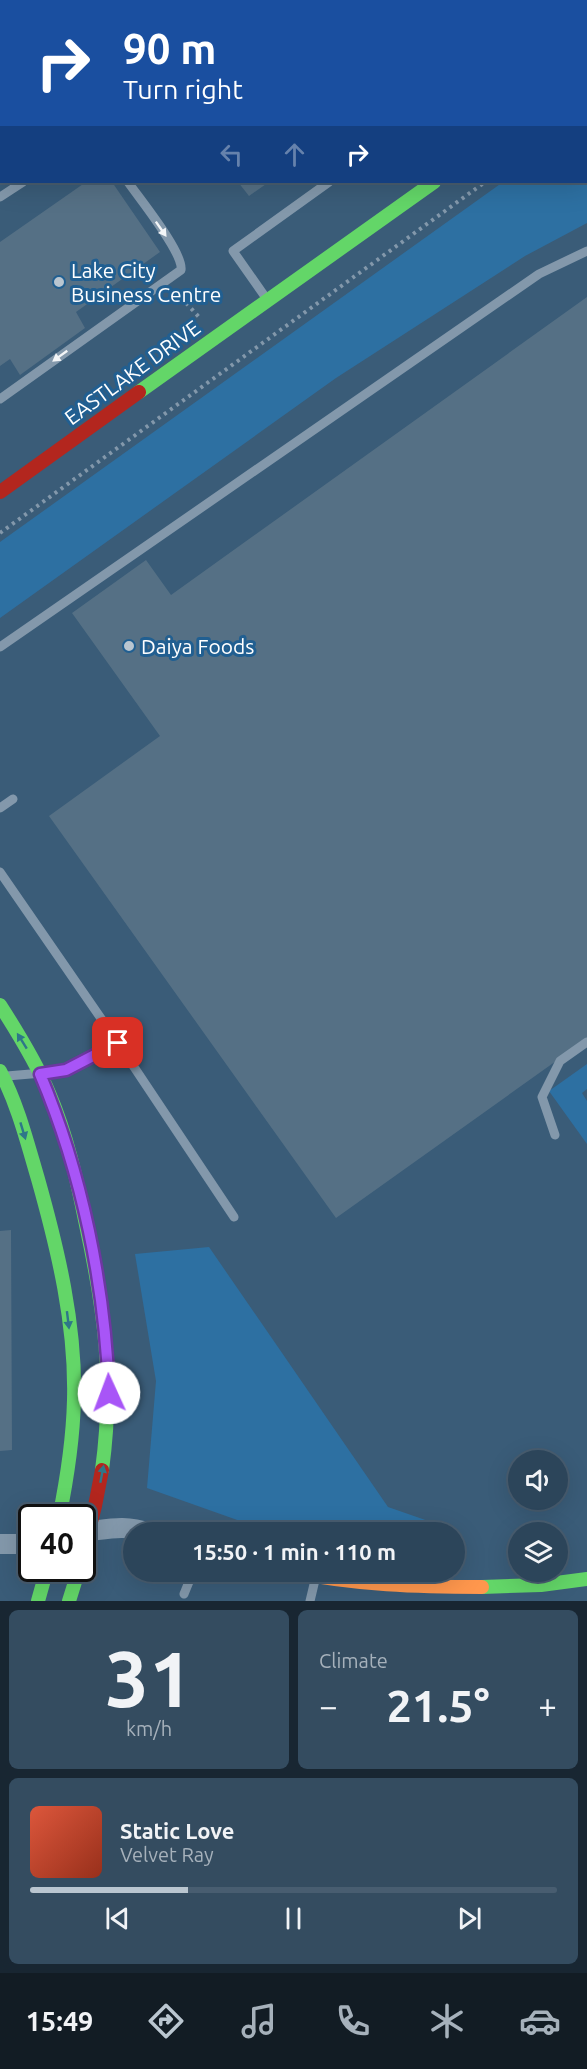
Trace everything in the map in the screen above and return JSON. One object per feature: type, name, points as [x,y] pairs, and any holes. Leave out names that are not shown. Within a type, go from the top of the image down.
[{"type":"street","name":"EASTLAKE DRIVE","points":[[0,492],[433,183]]},
{"type":"street","points":[[0,1005],[27,1049],[56,1110],[71,1156],[99,1287],[107,1348],[109,1393],[105,1458],[93,1504]]},
{"type":"street","points":[[1,1076],[21,1123],[42,1194],[66,1306],[73,1360],[73,1417],[68,1476],[62,1504]]},
{"type":"street","points":[[96,1529],[123,1527]]},
{"type":"street","points":[[0,1544],[18,1544]]},
{"type":"street","points":[[355,1582],[432,1587],[570,1587],[587,1579]]},
{"type":"street","points":[[38,1601],[43,1582]]},
{"type":"street","points":[[69,1601],[75,1582]]},
{"type":"lane","points":[[0,197],[21,183]]},
{"type":"lane","points":[[0,399],[181,270],[182,264],[170,241],[129,183]]},
{"type":"lane","points":[[268,300],[233,251],[328,183]]},
{"type":"lane","points":[[0,647],[539,274],[587,251]]},
{"type":"lane","points":[[0,808],[13,799]]},
{"type":"lane","points":[[0,872],[234,1217]]},
{"type":"lane","points":[[555,1135],[542,1097],[560,1061],[587,1042]]},
{"type":"lane","points":[[1,1076],[66,1070],[118,1043]]},
{"type":"lane","points":[[183,1594],[188,1582]]},
{"type":"lane","points":[[310,1601],[315,1582]]},
{"type":"path","points":[[0,533],[484,183]]},
{"type":"path","points":[[165,280],[199,317]]},
{"type":"shaded area","points":[[502,183],[587,183],[587,223],[525,256],[336,378],[0,618],[0,542]]},
{"type":"shaded area","points":[[587,1064],[587,1089],[582,1093],[587,1101],[587,1144],[549,1091]]},
{"type":"shaded area","points":[[209,1247],[388,1507],[431,1522],[243,1522],[147,1488],[156,1381],[135,1254]]},
{"type":"building","name":"Lake City Business Centre","points":[[85,183],[113,183],[160,252],[76,312],[85,328],[20,375],[10,359],[0,366],[0,242]]},
{"type":"building","points":[[239,183],[268,183],[249,196]]},
{"type":"building","points":[[587,297],[587,1039],[336,1218],[49,816],[160,736],[72,613],[146,560],[171,595]]},
{"type":"building","points":[[11,1230],[12,1450],[0,1451],[0,1231]]},
{"type":"traffic: fast","points":[[139,392],[433,183]]},
{"type":"traffic: fast","points":[[0,1005],[33,1059],[49,1093],[66,1141],[79,1191],[93,1257],[106,1347],[106,1438],[102,1470]]},
{"type":"traffic: fast","points":[[0,1071],[17,1110],[38,1179],[59,1260],[69,1316],[74,1372],[73,1415],[62,1504]]},
{"type":"traffic: fast","points":[[482,1587],[541,1585],[587,1579]]},
{"type":"traffic: fast","points":[[38,1601],[43,1582]]},
{"type":"traffic: fast","points":[[69,1601],[75,1582]]},
{"type":"traffic: slow","points":[[364,1582],[482,1587]]},
{"type":"traffic: jam","points":[[0,492],[139,392]]},
{"type":"traffic: jam","points":[[95,1504],[102,1470]]},
{"type":"place","name":"Lake City Business Centre","points":[[59,282]]},
{"type":"place","name":"Daiya Foods","points":[[129,646]]},
{"type":"route","points":[[109,1393],[102,1307],[85,1219],[71,1156],[56,1110],[40,1074],[66,1070],[118,1043]]}]
